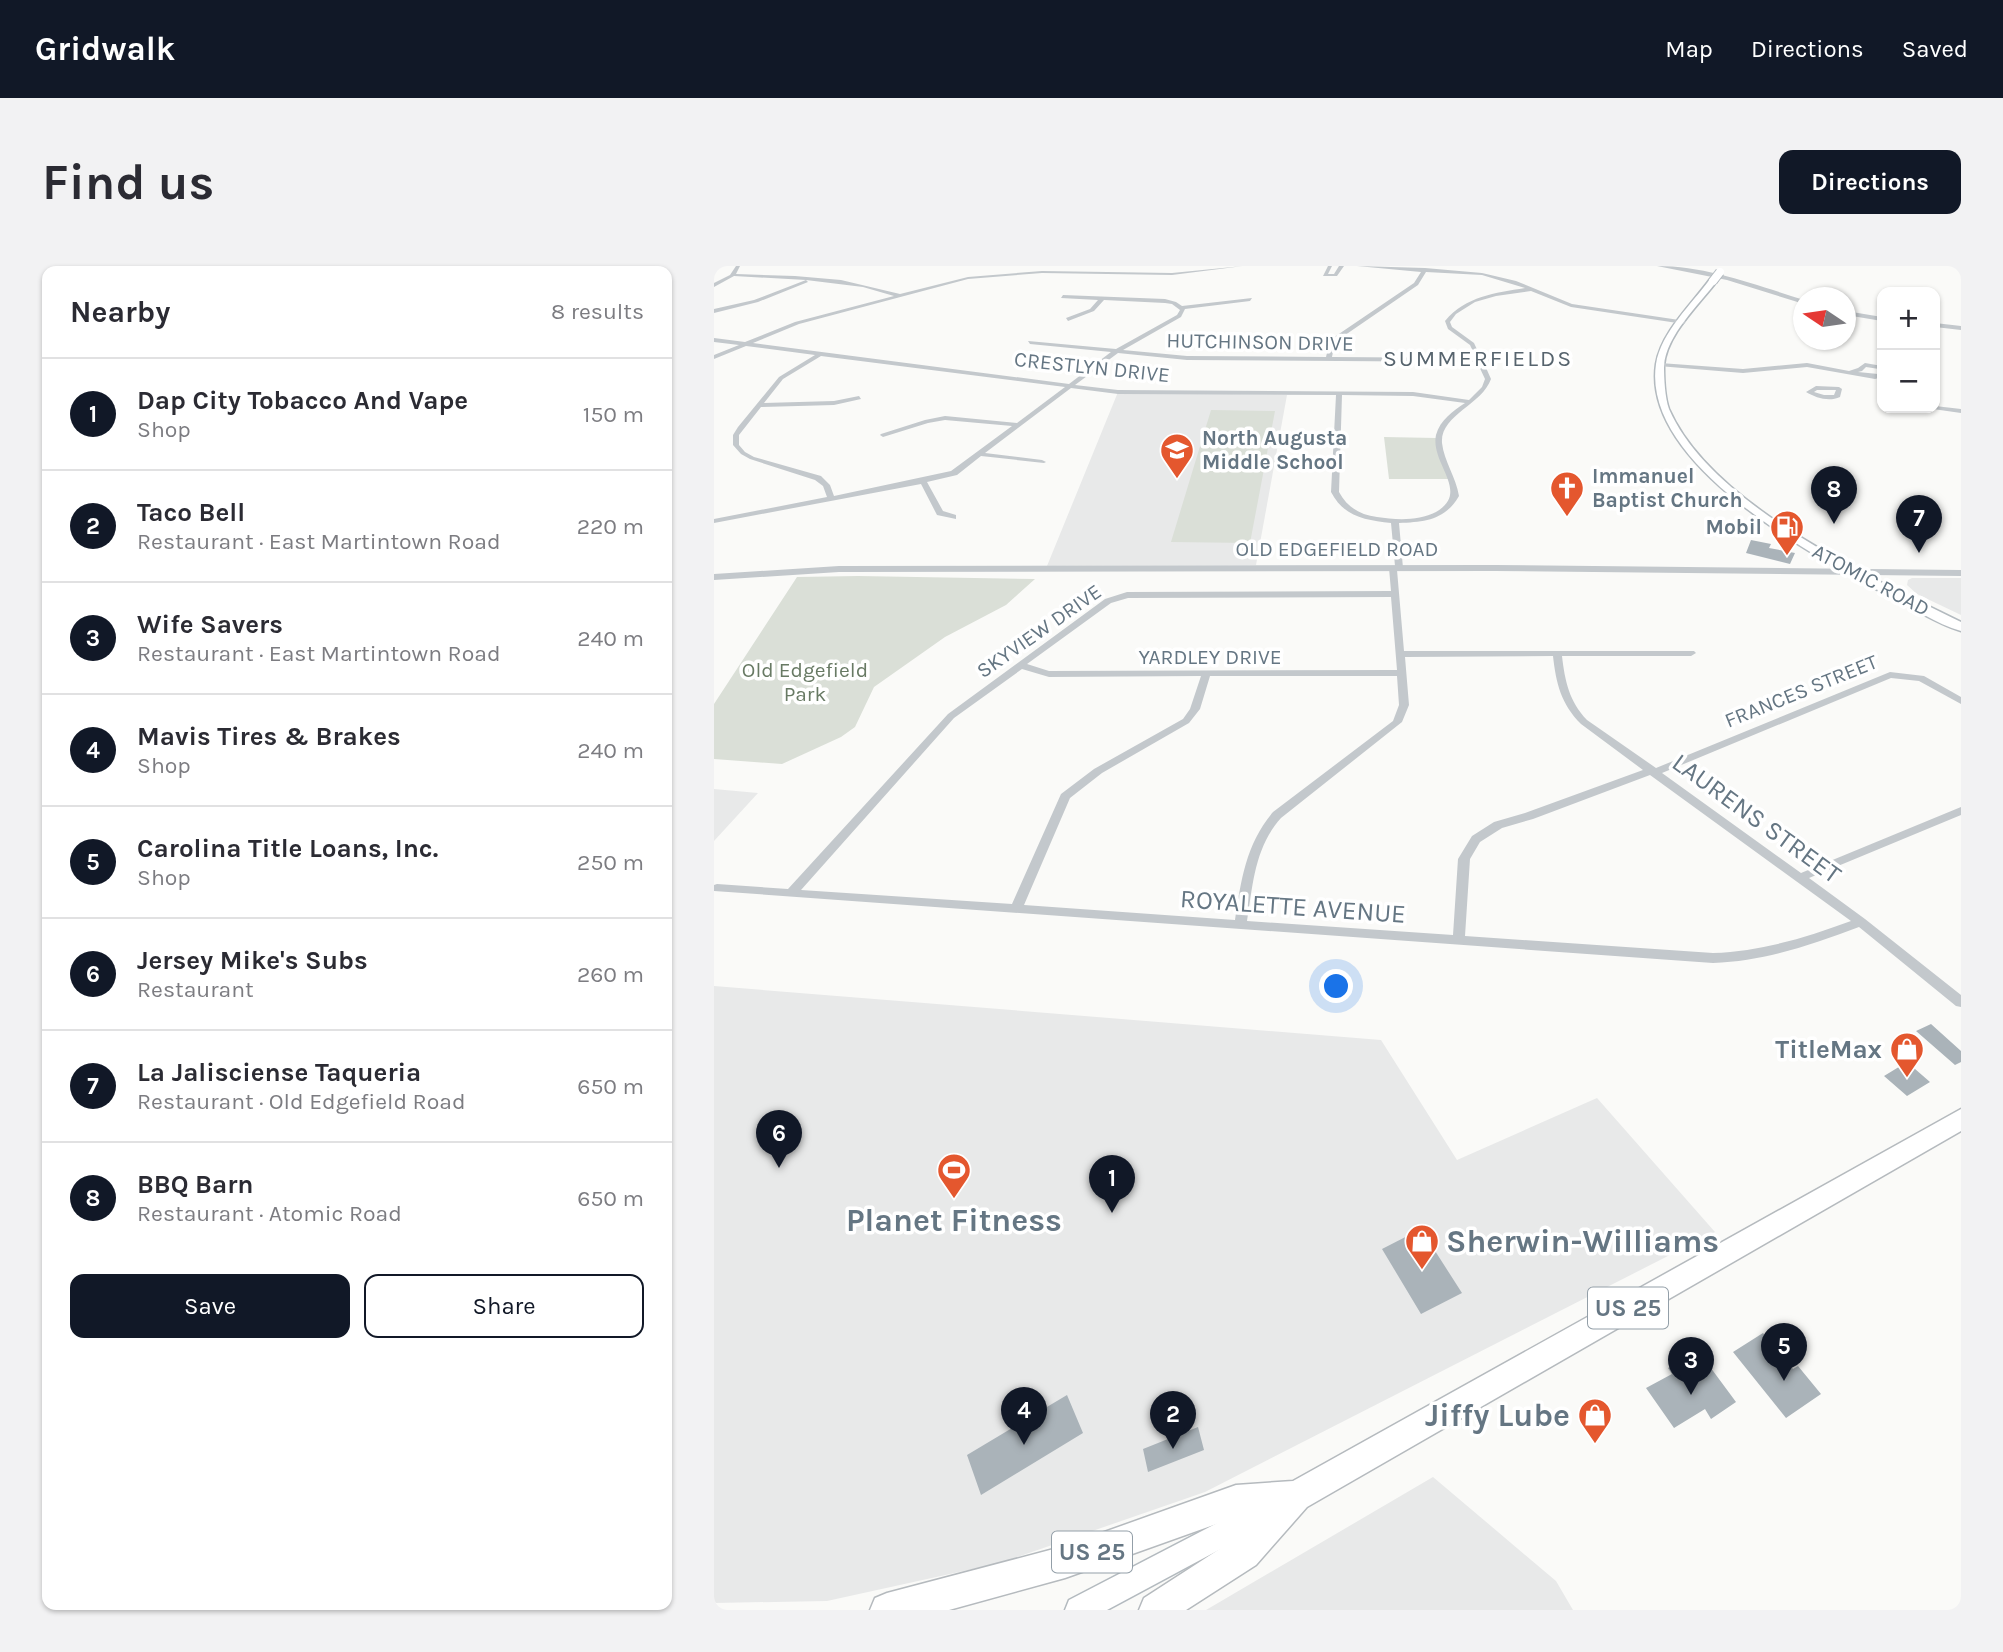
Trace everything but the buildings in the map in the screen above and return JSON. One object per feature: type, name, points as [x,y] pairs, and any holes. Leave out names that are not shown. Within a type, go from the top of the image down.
[{"type":"main road","points":[[1661,363],[1663,351],[1719,273]]},
{"type":"main road","name":"ATOMIC ROAD","points":[[1661,363],[1659,390],[1672,423],[1693,454],[1756,512],[1851,572],[1961,627]]},
{"type":"main road","name":"US 25","points":[[1156,1610],[1244,1553],[1296,1496],[1961,1119]]},
{"type":"main road","points":[[1079,1610],[1221,1532],[1296,1496]]},
{"type":"main road","name":"US 25","points":[[887,1610],[1065,1562],[1236,1501],[1296,1496]]},
{"type":"street","points":[[734,275],[738,266]]},
{"type":"street","points":[[714,357],[788,326],[962,279],[1011,271],[1172,274],[1241,266]]},
{"type":"street","points":[[1329,266],[1325,275],[1335,275],[1342,266]]},
{"type":"street","points":[[1359,266],[1488,275],[1571,305],[1684,322]]},
{"type":"street","points":[[1660,266],[1716,275],[1793,299]]},
{"type":"street","points":[[1329,359],[1332,341],[1416,284],[1424,269]]},
{"type":"street","points":[[714,285],[734,275],[809,279],[876,288],[900,296]]},
{"type":"street","points":[[714,311],[756,301],[809,279]]},
{"type":"street","points":[[1339,394],[1336,499],[1357,514],[1395,522],[1430,517],[1443,512],[1454,501],[1455,491],[1439,436],[1448,420],[1488,382],[1469,341],[1450,328],[1448,320],[1458,308],[1471,302],[1531,289]]},
{"type":"street","points":[[1063,297],[1165,301],[1182,308],[1250,299]]},
{"type":"street","points":[[1068,318],[1092,310],[1103,298]]},
{"type":"street","points":[[714,520],[954,473],[1115,352],[1179,316],[1182,308]]},
{"type":"street","points":[[1856,315],[1877,318]]},
{"type":"street","points":[[1940,326],[1961,328]]},
{"type":"street","name":"CRESTLYN DRIVE","points":[[714,341],[1118,392],[1413,394],[1469,402]]},
{"type":"street","name":"HUTCHINSON DRIVE","points":[[1030,342],[1178,358],[1480,360],[1531,355]]},
{"type":"street","points":[[820,354],[786,374],[736,435],[736,444],[740,451],[752,458],[818,478],[826,485],[831,499]]},
{"type":"street","points":[[1661,363],[1743,371],[1794,365],[1877,376]]},
{"type":"street","points":[[1828,368],[1839,382],[1839,389]]},
{"type":"street","points":[[759,405],[834,403],[859,398]]},
{"type":"street","points":[[1940,409],[1961,411]]},
{"type":"street","points":[[883,435],[946,418],[1018,425]]},
{"type":"street","points":[[980,454],[1042,463]]},
{"type":"street","points":[[923,481],[940,513],[953,517]]},
{"type":"street","points":[[1240,925],[1253,849],[1262,831],[1277,815],[1396,722],[1404,705],[1394,594],[1395,522]]},
{"type":"street","name":"OLD EDGEFIELD ROAD","points":[[714,577],[830,569],[1396,568],[1961,573]]},
{"type":"street","name":"SKYVIEW DRIVE","points":[[791,893],[951,716],[1103,604],[1127,595],[1394,594]]},
{"type":"street","points":[[1399,654],[1691,653]]},
{"type":"street","name":"LAURENS STREET","points":[[1556,654],[1562,692],[1570,707],[1584,722],[1861,922],[1961,1002]]},
{"type":"street","name":"YARDLEY DRIVE","points":[[1021,664],[1034,671],[1049,674],[1401,673]]},
{"type":"street","points":[[1016,909],[1065,796],[1098,771],[1186,721],[1195,709],[1206,674]]},
{"type":"street","name":"FRANCES STREET","points":[[1459,940],[1464,859],[1476,839],[1498,825],[1654,771],[1890,675],[1921,678],[1961,701]]},
{"type":"street","points":[[1799,878],[1961,811]]},
{"type":"street","name":"ROYALETTE AVENUE","points":[[716,888],[1731,958],[1781,951],[1861,922]]},
{"type":"shaded area","name":"North Augusta Middle School","points":[[1118,392],[1287,395],[1256,565],[1047,566]]},
{"type":"shaded area","points":[[1912,578],[1961,578],[1961,615],[1917,594],[1907,585]]},
{"type":"shaded area","points":[[714,789],[758,793],[714,841]]},
{"type":"shaded area","points":[[714,986],[1381,1040],[1457,1160],[1597,1098],[1715,1232],[1205,1492],[1000,1563],[827,1601],[714,1603]]},
{"type":"shaded area","points":[[1433,1477],[1556,1581],[1573,1610],[1206,1610]]},
{"type":"green space","points":[[1211,410],[1275,411],[1250,543],[1171,542]]},
{"type":"green space","points":[[1384,437],[1436,438],[1451,479],[1389,479]]},
{"type":"green space","name":"Old Edgefield Park","points":[[797,577],[1035,579],[1006,605],[945,637],[874,687],[855,727],[841,737],[782,764],[714,759],[714,704]]},
{"type":"place","name":"North Augusta Middle School","points":[[1177,480]]},
{"type":"place","name":"Immanuel Baptist Church","points":[[1567,518]]},
{"type":"place","name":"BBQ Barn","points":[[1834,524]]},
{"type":"place","name":"La Jalisciense Taqueria","points":[[1919,553]]},
{"type":"place","name":"Mobil","points":[[1787,557]]},
{"type":"place","name":"TitleMax","points":[[1907,1079]]},
{"type":"place","name":"Jersey Mike's Subs","points":[[779,1168]]},
{"type":"place","name":"Planet Fitness","points":[[954,1200]]},
{"type":"place","name":"Dap City Tobacco And Vape","points":[[1112,1213]]},
{"type":"place","name":"Sherwin-Williams","points":[[1422,1271]]},
{"type":"place","name":"Carolina Title Loans, Inc.","points":[[1784,1381]]},
{"type":"place","name":"Wife Savers","points":[[1691,1395]]},
{"type":"place","name":"Mavis Tires & Brakes","points":[[1024,1445]]},
{"type":"place","name":"Jiffy Lube","points":[[1595,1445]]},
{"type":"place","name":"Taco Bell","points":[[1173,1449]]},
{"type":"district","name":"SUMMERFIELDS","points":[[1478,358]]}]
